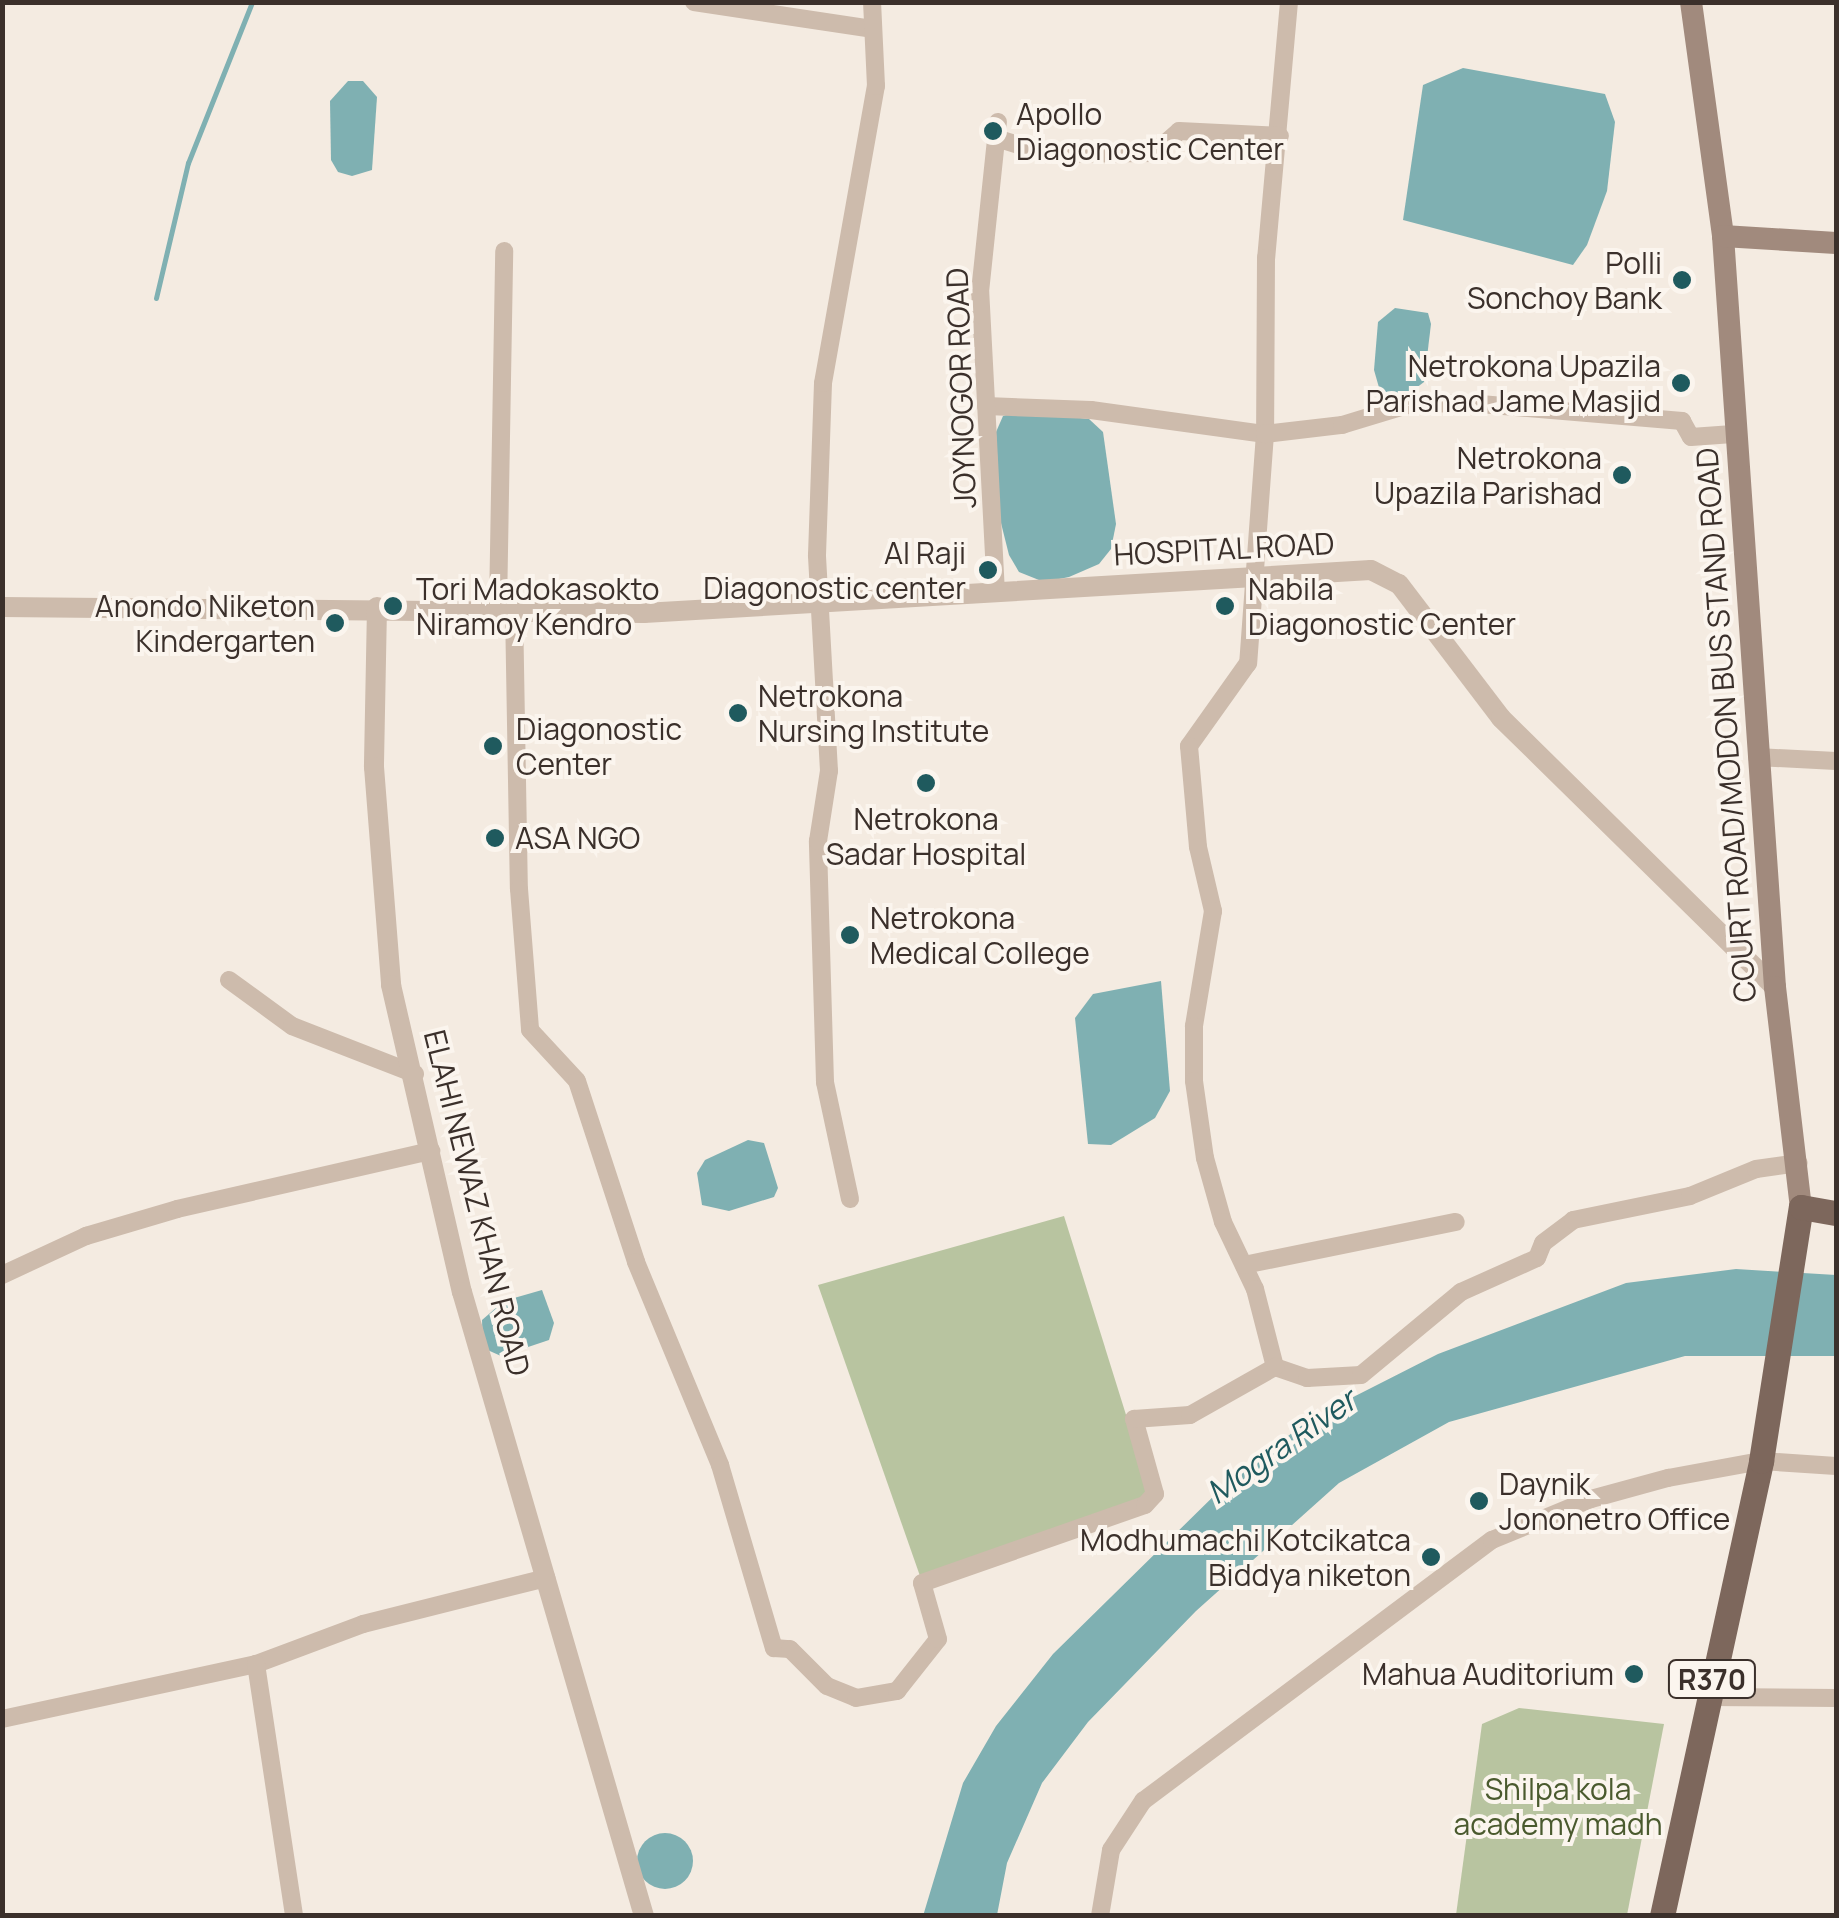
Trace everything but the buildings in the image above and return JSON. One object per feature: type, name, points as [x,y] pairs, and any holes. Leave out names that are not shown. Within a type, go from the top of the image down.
[{"type":"main road","name":"COURT ROAD/MODON BUS STAND ROAD","points":[[1691,2],[1723,236],[1733,434],[1775,987],[1802,1208]]},
{"type":"main road","points":[[1723,236],[1836,243]]},
{"type":"main road","points":[[1802,1208],[1836,1213]]},
{"type":"main road","name":"R370","points":[[1662,1916],[1763,1452],[1802,1208]]},
{"type":"street","points":[[694,2],[872,29]]},
{"type":"street","points":[[850,1199],[825,1082],[818,841],[829,770],[823,608],[817,555],[822,383],[876,86],[872,2]]},
{"type":"street","points":[[1275,1367],[1205,1158],[1194,1081],[1194,1026],[1214,912],[1198,848],[1189,746],[1248,664],[1265,434],[1266,258],[1280,136],[1288,2]]},
{"type":"street","name":"JOYNOGOR ROAD","points":[[996,593],[980,292],[997,130],[1047,154],[1154,153],[1180,132],[1280,136]]},
{"type":"street","points":[[504,251],[506,609],[530,1030],[577,1080],[636,1262],[720,1466],[774,1648],[790,1649],[827,1686],[856,1698],[897,1692],[938,1639],[922,1583],[1145,1505],[1155,1494],[1134,1418],[1190,1415],[1275,1367],[1307,1378],[1361,1375],[1461,1292],[1537,1258],[1543,1244],[1572,1220],[1690,1196],[1756,1169],[1799,1163]]},
{"type":"street","points":[[986,406],[1091,410],[1265,434],[1342,425],[1414,403],[1597,411],[1682,422],[1691,437],[1733,434]]},
{"type":"street","name":"HOSPITAL ROAD","points":[[2,607],[823,608],[1371,570],[1399,584],[1501,718],[1775,987]]},
{"type":"street","name":"ELAHI NEWAZ KHAN ROAD","points":[[377,607],[374,767],[391,985],[415,1074],[462,1292],[644,1916]]},
{"type":"street","points":[[1758,757],[1836,761]]},
{"type":"street","points":[[228,980],[292,1026],[415,1074]]},
{"type":"street","points":[[2,1275],[86,1236],[177,1209],[431,1151]]},
{"type":"street","points":[[1244,1266],[1456,1222]]},
{"type":"street","points":[[1100,1916],[1110,1850],[1143,1801],[1492,1540],[1591,1500],[1763,1452],[1836,1466]]},
{"type":"street","points":[[2,1720],[256,1664],[363,1624],[546,1578]]},
{"type":"street","points":[[256,1664],[294,1916]]},
{"type":"street","points":[[1708,1697],[1836,1698]]},
{"type":"green space","points":[[1064,1216],[1151,1495],[920,1576],[818,1285]]},
{"type":"green space","name":"Shilpa kola academy madh","points":[[1519,1708],[1664,1724],[1627,1915],[1456,1915],[1482,1724]]},
{"type":"water","points":[[1463,68],[1605,94],[1615,122],[1607,191],[1587,245],[1573,265],[1403,220],[1423,85]]},
{"type":"water","points":[[348,81],[363,81],[377,97],[372,170],[352,176],[338,172],[331,160],[330,101]]},
{"type":"water","points":[[1395,308],[1428,313],[1431,324],[1424,382],[1407,395],[1380,391],[1374,370],[1378,322]]},
{"type":"water","points":[[1018,411],[1089,419],[1103,432],[1116,524],[1111,549],[1099,564],[1069,577],[1044,582],[1019,572],[1009,555],[1000,519],[996,432],[1003,416]]},
{"type":"water","points":[[1161,981],[1170,1091],[1155,1118],[1111,1145],[1088,1144],[1075,1018],[1093,994]]},
{"type":"water","points":[[748,1140],[764,1143],[778,1188],[774,1197],[729,1211],[702,1205],[697,1173],[705,1160]]},
{"type":"water","name":"Mogra River","points":[[1736,1269],[1836,1275],[1836,1356],[1685,1356],[1449,1422],[1339,1483],[1196,1611],[1088,1722],[1042,1783],[1007,1863],[997,1915],[923,1916],[963,1783],[996,1726],[1053,1654],[1225,1485],[1310,1419],[1438,1354],[1626,1283]]},
{"type":"water","points":[[542,1290],[554,1323],[549,1340],[501,1356],[483,1348],[482,1320],[504,1301]]},
{"type":"water","points":[[665,1833],[685,1841],[693,1861],[685,1881],[665,1889],[645,1881],[637,1861],[645,1841]]},
{"type":"waterway","points":[[156,298],[188,163],[252,2]]},
{"type":"place","name":"Apollo Diagonostic Center","points":[[993,131]]},
{"type":"place","name":"Polli Sonchoy Bank","points":[[1682,280]]},
{"type":"place","name":"Netrokona Upazila Parishad Jame Masjid","points":[[1681,383]]},
{"type":"place","name":"Netrokona Upazila Parishad","points":[[1622,475]]},
{"type":"place","name":"Al Raji Diagonostic center","points":[[988,570]]},
{"type":"place","name":"Tori Madokasokto Niramoy Kendro","points":[[393,606]]},
{"type":"place","name":"Nabila Diagonostic Center","points":[[1225,606]]},
{"type":"place","name":"Anondo Niketon Kindergarten","points":[[335,623]]},
{"type":"place","name":"Netrokona Nursing Institute","points":[[738,713]]},
{"type":"place","name":"Diagonostic Center","points":[[493,746]]},
{"type":"place","name":"Netrokona Sadar Hospital","points":[[926,783]]},
{"type":"place","name":"ASA NGO","points":[[495,838]]},
{"type":"place","name":"Netrokona Medical College","points":[[850,935]]},
{"type":"place","name":"Daynik Jononetro Office","points":[[1479,1501]]},
{"type":"place","name":"Modhumachi Kotcikatca Biddya niketon","points":[[1431,1557]]},
{"type":"place","name":"Mahua Auditorium","points":[[1634,1674]]}]
